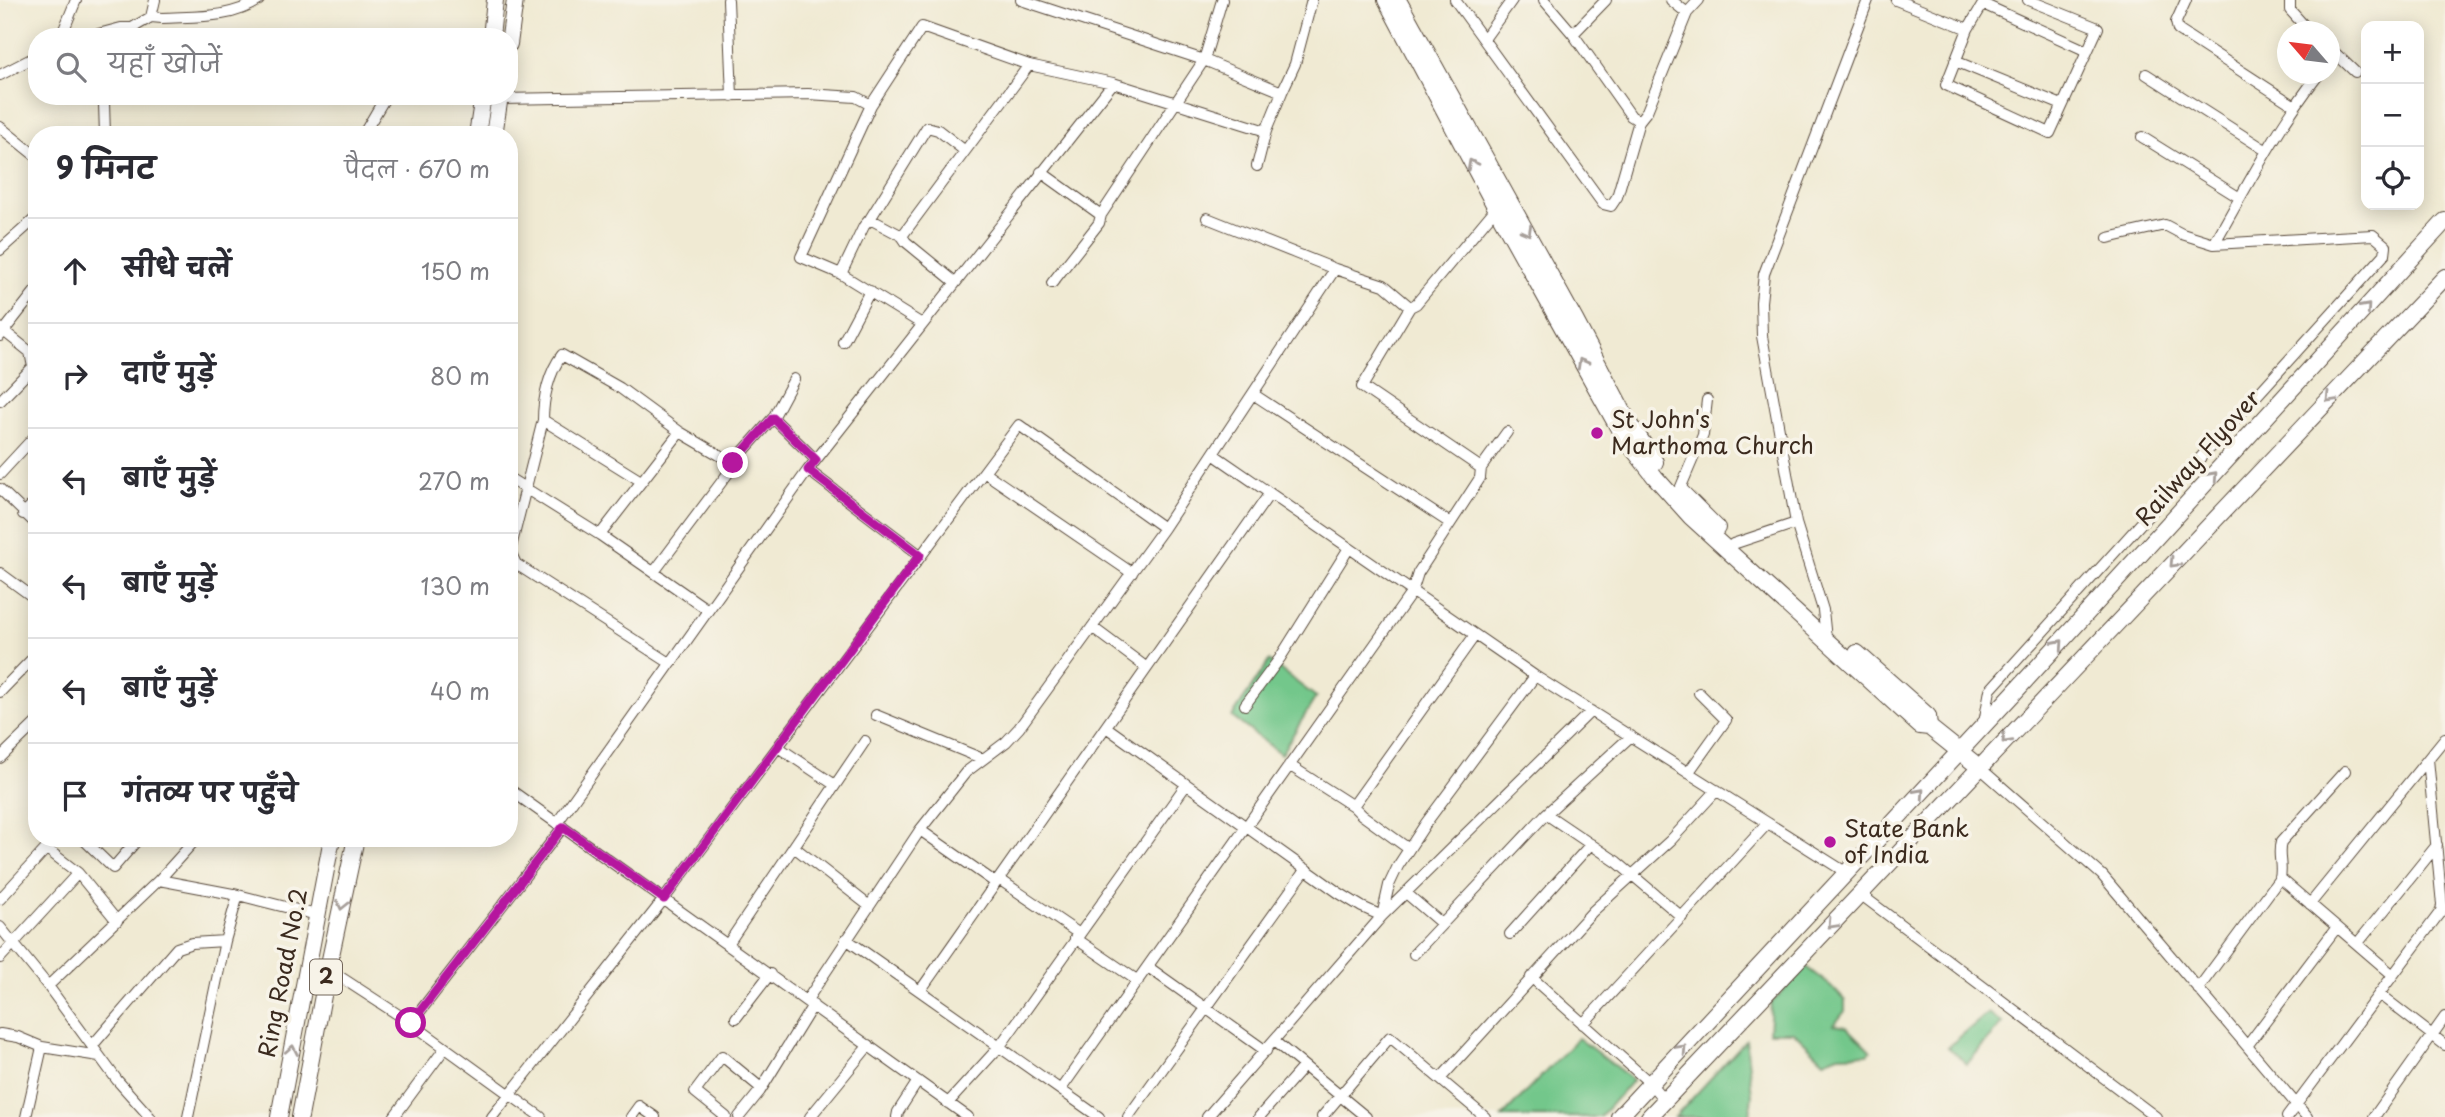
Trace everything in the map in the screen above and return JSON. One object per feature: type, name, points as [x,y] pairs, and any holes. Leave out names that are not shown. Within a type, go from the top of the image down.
[{"type":"main road","points":[[492,28],[495,0]]},
{"type":"main road","points":[[511,28],[515,0]]},
{"type":"main road","points":[[1386,0],[1401,7],[1507,195],[1627,419],[1677,495],[1734,544],[1920,726],[1929,727],[1979,766]]},
{"type":"main road","points":[[1401,7],[1496,208],[1623,436],[1723,548],[1826,632]]},
{"type":"main road","points":[[481,126],[490,105]]},
{"type":"main road","points":[[494,105],[494,126]]},
{"type":"main road","name":"Railway Flyover","points":[[1619,1117],[2013,694],[2445,221]]},
{"type":"main road","points":[[1649,1117],[2445,277]]},
{"type":"main road","name":"Ring Road No.2","points":[[279,1117],[330,847]]},
{"type":"main road","name":"Ring Road No.2","points":[[300,1117],[354,847]]},
{"type":"street","points":[[65,28],[76,0]]},
{"type":"street","points":[[136,28],[151,17],[155,0]]},
{"type":"street","points":[[151,17],[230,13],[259,0]]},
{"type":"street","points":[[728,0],[732,96]]},
{"type":"street","points":[[1021,0],[1204,60],[1282,92]]},
{"type":"street","points":[[1052,283],[1099,223],[1101,215],[1204,60],[1222,0]]},
{"type":"street","points":[[1257,166],[1266,131],[1295,64],[1312,0]]},
{"type":"street","points":[[1455,0],[1603,204],[1611,206],[1617,197],[1639,121],[1647,111],[1687,13],[1699,0]]},
{"type":"street","points":[[1485,39],[1512,0]]},
{"type":"street","points":[[1544,0],[1573,34],[1631,116],[1639,121]]},
{"type":"street","points":[[1573,34],[1606,0]]},
{"type":"street","points":[[1671,0],[1687,13]]},
{"type":"street","points":[[1826,632],[1823,610],[1796,523],[1762,336],[1761,302],[1764,274],[1868,0]]},
{"type":"street","points":[[1896,0],[1968,29]]},
{"type":"street","points":[[2028,0],[2098,28],[2050,133],[1946,85],[1968,29],[1984,2],[2087,51]]},
{"type":"street","points":[[2186,0],[2176,22],[2178,30],[2295,106]]},
{"type":"street","points":[[2290,0],[2290,10],[2300,21]]},
{"type":"street","points":[[922,324],[841,274],[801,257],[871,105],[922,27],[1029,65],[1113,83],[1266,131]]},
{"type":"street","points":[[0,75],[28,61]]},
{"type":"street","points":[[1955,61],[2062,106]]},
{"type":"street","points":[[2340,61],[2355,72]]},
{"type":"street","points":[[902,236],[1029,65]]},
{"type":"street","points":[[2146,74],[2267,151]]},
{"type":"street","points":[[411,1023],[560,825],[670,663],[808,470],[1113,83]]},
{"type":"street","points":[[2214,243],[2267,151],[2312,84]]},
{"type":"street","points":[[518,97],[808,94],[856,97],[871,105]]},
{"type":"street","points":[[104,105],[105,126]]},
{"type":"street","points":[[368,126],[381,105]]},
{"type":"street","points":[[0,127],[28,149]]},
{"type":"street","points":[[841,274],[864,226],[928,127],[938,130],[965,151]]},
{"type":"street","points":[[2141,137],[2240,198]]},
{"type":"street","points":[[1041,172],[1101,215]]},
{"type":"street","points":[[1481,468],[1362,387],[1410,307],[1416,304],[1507,195]]},
{"type":"street","points":[[1207,218],[1335,269],[1384,285],[1410,307]]},
{"type":"street","points":[[870,219],[902,236],[955,282]]},
{"type":"street","points":[[0,250],[28,225]]},
{"type":"street","points":[[1984,725],[1990,690],[2385,254],[2386,246],[2373,235],[2214,243],[2182,234],[2165,225],[2108,238]]},
{"type":"street","points":[[740,1117],[761,1088],[846,939],[920,830],[966,772],[1006,742],[1019,728],[1164,528],[1335,269]]},
{"type":"street","points":[[843,342],[870,291]]},
{"type":"street","points":[[28,300],[1,332],[28,351]]},
{"type":"street","points":[[518,517],[554,365],[562,355],[621,388],[680,432],[733,463]]},
{"type":"street","points":[[0,401],[28,372]]},
{"type":"street","points":[[654,572],[733,463],[773,418],[794,379]]},
{"type":"street","points":[[1253,394],[1450,523]]},
{"type":"street","points":[[1677,495],[1703,435],[1707,401]]},
{"type":"street","points":[[773,418],[816,460]]},
{"type":"street","points":[[543,420],[641,481]]},
{"type":"street","points":[[492,1117],[664,899],[1019,425],[1164,528]]},
{"type":"street","points":[[600,535],[680,432]]},
{"type":"street","points":[[1061,1090],[1412,592],[1418,573],[1480,478],[1481,468],[1507,432]]},
{"type":"street","points":[[0,474],[28,444]]},
{"type":"street","points":[[1213,454],[1535,676],[1847,873]]},
{"type":"street","points":[[808,470],[920,555]]},
{"type":"street","points":[[984,472],[1132,573]]},
{"type":"street","points":[[518,484],[600,535],[708,610]]},
{"type":"street","points":[[0,489],[28,518]]},
{"type":"street","points":[[920,991],[1270,493]]},
{"type":"street","points":[[23,514],[28,509]]},
{"type":"street","points":[[1734,544],[1796,523]]},
{"type":"street","points":[[1245,705],[1280,658],[1349,548]]},
{"type":"street","points":[[518,565],[670,663]]},
{"type":"street","points":[[0,572],[28,593]]},
{"type":"street","points":[[1092,627],[1147,668]]},
{"type":"street","points":[[1353,806],[1475,635]]},
{"type":"street","points":[[0,692],[28,663]]},
{"type":"street","points":[[1382,916],[1389,885],[1409,849],[1535,676]]},
{"type":"street","points":[[1688,772],[1726,720],[1699,693]]},
{"type":"street","points":[[1207,1117],[1382,916],[1591,711]]},
{"type":"street","points":[[876,715],[983,759]]},
{"type":"street","points":[[1106,727],[1362,908],[1382,916]]},
{"type":"street","points":[[0,758],[28,731]]},
{"type":"street","points":[[1413,954],[1546,814],[1631,736]]},
{"type":"street","points":[[2310,904],[2445,738]]},
{"type":"street","points":[[728,944],[865,741]]},
{"type":"street","points":[[778,747],[835,785]]},
{"type":"street","points":[[2287,1117],[2441,911],[2428,759]]},
{"type":"street","points":[[1289,765],[1353,806],[1409,849]]},
{"type":"street","points":[[1979,766],[2102,875],[2307,1117]]},
{"type":"street","points":[[2198,989],[2280,878],[2282,868],[2278,850],[2281,842],[2345,771]]},
{"type":"street","points":[[948,1103],[1000,1046],[1186,785]]},
{"type":"street","points":[[1440,1079],[1593,911],[1671,840],[1717,790]]},
{"type":"street","points":[[518,795],[968,1117]]},
{"type":"street","points":[[1546,814],[1632,875],[1682,917]]},
{"type":"street","points":[[1583,1024],[1768,823]]},
{"type":"street","points":[[920,830],[998,881],[1138,981]]},
{"type":"street","points":[[1510,934],[1591,844]]},
{"type":"street","points":[[2357,944],[2437,845]]},
{"type":"street","points":[[91,847],[113,868],[131,847]]},
{"type":"street","points":[[48,986],[159,880],[189,847]]},
{"type":"street","points":[[794,847],[868,905]]},
{"type":"street","points":[[0,899],[47,849],[78,873],[117,921]]},
{"type":"street","points":[[1128,1117],[1306,869]]},
{"type":"street","points":[[0,958],[78,873]]},
{"type":"street","points":[[2280,878],[2393,975]]},
{"type":"street","points":[[159,880],[238,895],[317,915]]},
{"type":"street","points":[[1406,893],[1442,924]]},
{"type":"street","points":[[1860,894],[2156,1117]]},
{"type":"street","points":[[188,1117],[225,941],[238,895]]},
{"type":"street","points":[[2247,1046],[2337,926]]},
{"type":"street","points":[[0,927],[48,986],[117,1080],[150,1117]]},
{"type":"street","points":[[846,939],[1099,1117]]},
{"type":"street","points":[[92,1046],[177,948],[192,943],[225,941]]},
{"type":"street","points":[[1148,967],[1266,1051]]},
{"type":"street","points":[[328,969],[411,1023],[541,1117]]},
{"type":"street","points":[[736,1018],[770,974]]},
{"type":"street","points":[[1531,977],[1650,1083],[1665,1101]]},
{"type":"street","points":[[2379,995],[2445,1045]]},
{"type":"street","points":[[2376,1116],[2445,1017]]},
{"type":"street","points":[[0,1034],[18,1037],[42,1048],[99,1056]]},
{"type":"street","points":[[1322,1117],[1390,1037],[1485,1117]]},
{"type":"street","points":[[1275,1042],[1366,1117]]},
{"type":"street","points":[[810,1117],[869,1045]]},
{"type":"street","points":[[26,1117],[42,1048]]},
{"type":"street","points":[[394,1117],[445,1048]]},
{"type":"street","points":[[726,1117],[695,1092],[722,1056],[761,1088]]},
{"type":"street","points":[[1259,1117],[1304,1066]]},
{"type":"street","points":[[897,1117],[918,1081]]},
{"type":"street","points":[[631,1117],[639,1106],[655,1117]]},
{"type":"green space","points":[[1269,661],[1316,697],[1281,754],[1232,717]]},
{"type":"green space","points":[[1806,967],[1845,1001],[1845,1011],[1834,1025],[1847,1027],[1871,1051],[1868,1054],[1839,1055],[1824,1061],[1794,1032],[1769,1032],[1771,1003]]},
{"type":"green space","points":[[1988,1013],[2002,1023],[1967,1064],[1948,1047]]},
{"type":"green space","points":[[1578,1038],[1633,1080],[1600,1117],[1502,1117]]},
{"type":"green space","points":[[1746,1040],[1752,1094],[1750,1117],[1675,1117]]},
{"type":"place","name":"St John's Marthoma Church","points":[[1597,433]]},
{"type":"place","name":"State Bank of India","points":[[1830,842]]},
{"type":"route","points":[[411,1023],[563,827],[664,899],[920,555],[808,470],[816,460],[773,418],[733,463]]}]
